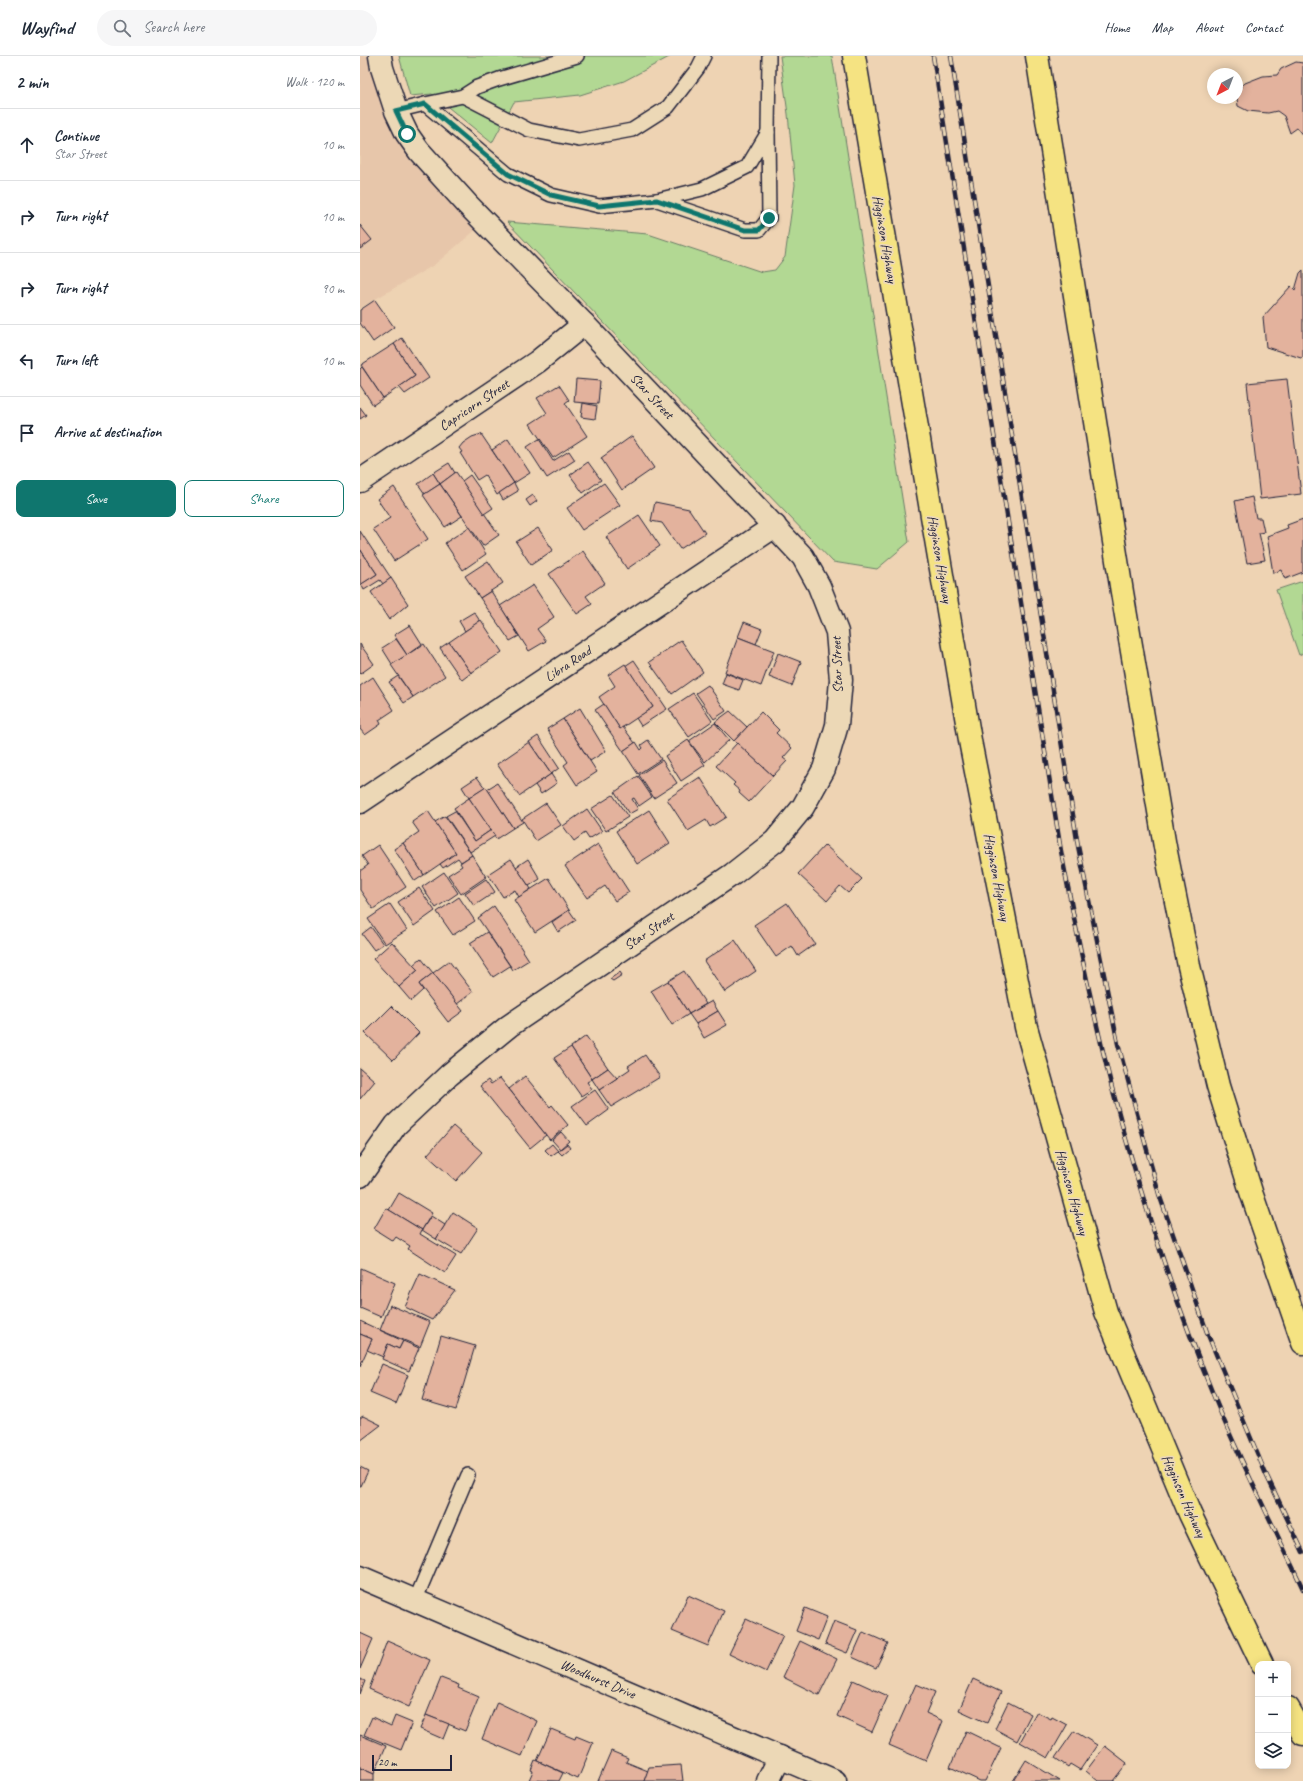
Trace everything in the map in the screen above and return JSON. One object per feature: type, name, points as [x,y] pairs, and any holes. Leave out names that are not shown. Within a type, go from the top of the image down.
[{"type":"highway","name":"Higginson Highway","points":[[854,56],[971,746],[1026,1027],[1106,1312],[1190,1514],[1261,1661]]},
{"type":"highway","points":[[1037,56],[1122,592],[1165,847],[1189,966],[1218,1086],[1252,1195],[1303,1343]]},
{"type":"highway","points":[[1291,1713],[1303,1734]]},
{"type":"street","name":"Star Street","points":[[360,1176],[396,1125],[449,1076],[508,1026],[733,874],[774,841],[803,807],[824,769],[837,725],[840,680],[837,632],[819,586],[803,557],[584,324],[467,204],[419,151],[407,134],[396,111],[382,68],[380,56]]},
{"type":"street","name":"Capricorn Street","points":[[360,481],[537,362],[584,324]]},
{"type":"street","name":"Libra Road","points":[[360,802],[775,526]]},
{"type":"street","name":"Woodhurst Drive","points":[[360,1577],[835,1781]]},
{"type":"street","points":[[768,1781],[780,1757]]},
{"type":"lane","points":[[396,111],[463,96],[477,87],[499,79],[578,56]]},
{"type":"lane","points":[[463,96],[529,130],[579,140],[632,130],[668,107],[698,68],[704,56]]},
{"type":"lane","points":[[657,200],[745,230],[759,230],[769,218],[769,56]]},
{"type":"lane","points":[[425,104],[508,174],[551,195],[599,206],[657,200],[702,189],[747,167],[768,132]]},
{"type":"lane","points":[[415,1601],[468,1475]]},
{"type":"shaded area","points":[[360,56],[379,56],[395,113],[484,223],[434,265],[360,308]]},
{"type":"green space","points":[[399,56],[671,56],[624,81],[580,95],[514,102],[492,143],[432,94],[410,96]]},
{"type":"green space","points":[[780,56],[832,56],[909,542],[877,569],[833,562],[507,222],[648,234],[762,272],[775,270],[785,257],[795,185],[788,114]]},
{"type":"green space","points":[[1303,581],[1303,653],[1299,655],[1276,590]]},
{"type":"building","points":[[1296,62],[1303,63],[1303,136],[1297,128],[1290,133],[1284,116],[1277,111],[1268,113],[1248,111],[1238,106],[1238,104],[1243,104],[1243,85],[1245,83],[1263,76],[1277,75],[1281,69]]},
{"type":"building","points":[[360,225],[372,240],[360,249]]},
{"type":"building","points":[[1303,270],[1303,357],[1301,358],[1266,347],[1263,317],[1291,286],[1295,290],[1300,273]]},
{"type":"building","points":[[375,300],[394,327],[373,342],[360,323],[360,310]]},
{"type":"building","points":[[402,338],[429,378],[405,394],[399,387],[415,376],[394,344]]},
{"type":"building","points":[[394,344],[415,376],[383,398],[361,365]]},
{"type":"building","points":[[362,367],[383,398],[373,405],[360,385],[360,369]]},
{"type":"building","points":[[576,379],[600,381],[598,404],[574,402]]},
{"type":"building","points":[[1287,379],[1301,494],[1260,499],[1247,383]]},
{"type":"building","points":[[559,385],[569,400],[565,403],[587,436],[553,458],[530,424],[547,413],[537,398]]},
{"type":"building","points":[[583,403],[597,406],[595,419],[581,417]]},
{"type":"building","points":[[360,407],[366,415],[360,419]]},
{"type":"building","points":[[481,434],[514,483],[497,495],[485,475],[477,480],[460,453],[462,452],[459,448],[463,443],[472,437]]},
{"type":"building","points":[[632,436],[654,468],[622,490],[601,458]]},
{"type":"building","points":[[508,439],[530,473],[514,483],[492,450]]},
{"type":"building","points":[[539,439],[553,461],[569,451],[575,460],[547,478],[527,447]]},
{"type":"building","points":[[588,462],[601,480],[583,493],[570,475]]},
{"type":"building","points":[[449,463],[455,473],[440,484],[433,473]]},
{"type":"building","points":[[456,472],[499,535],[483,546],[440,484]]},
{"type":"building","points":[[433,473],[440,484],[425,494],[418,484]]},
{"type":"building","points":[[470,475],[493,508],[484,514],[462,481]]},
{"type":"building","points":[[514,483],[518,491],[503,500],[499,493]]},
{"type":"building","points":[[604,483],[620,505],[582,530],[567,508]]},
{"type":"building","points":[[440,484],[462,516],[445,527],[423,495]]},
{"type":"building","points":[[394,487],[428,539],[394,561],[373,529],[390,518],[377,499]]},
{"type":"building","points":[[533,495],[537,501],[530,506],[526,500]]},
{"type":"building","points":[[1252,497],[1256,518],[1261,518],[1264,532],[1259,533],[1265,560],[1247,563],[1235,501]]},
{"type":"building","points":[[655,502],[689,509],[705,533],[680,549],[662,523],[651,521]]},
{"type":"building","points":[[639,515],[660,546],[627,569],[606,537]]},
{"type":"building","points":[[1303,519],[1303,572],[1285,579],[1281,570],[1273,573],[1267,536],[1288,528],[1287,525]]},
{"type":"building","points":[[469,527],[486,554],[463,570],[445,543]]},
{"type":"building","points":[[538,528],[553,550],[531,565],[516,542]]},
{"type":"building","points":[[360,531],[391,578],[383,584],[380,580],[364,590],[361,584],[377,574],[360,549]]},
{"type":"building","points":[[360,549],[377,574],[360,585]]},
{"type":"building","points":[[583,551],[605,583],[586,596],[592,604],[577,614],[549,574]]},
{"type":"building","points":[[488,561],[503,583],[480,598],[465,576]]},
{"type":"building","points":[[391,578],[408,604],[389,620],[371,592]]},
{"type":"building","points":[[533,585],[554,617],[537,629],[546,641],[529,651],[500,606]]},
{"type":"building","points":[[491,591],[519,636],[510,641],[480,598]]},
{"type":"building","points":[[474,612],[480,621],[465,631],[459,621]]},
{"type":"building","points":[[481,620],[502,652],[471,673],[449,642]]},
{"type":"building","points":[[744,622],[762,629],[756,644],[738,637]]},
{"type":"building","points":[[410,625],[422,644],[407,655],[394,635]]},
{"type":"building","points":[[738,637],[774,651],[761,686],[725,672]]},
{"type":"building","points":[[396,639],[407,655],[392,664],[382,648]]},
{"type":"building","points":[[681,640],[703,672],[672,694],[649,662]]},
{"type":"building","points":[[449,642],[471,673],[462,680],[440,648]]},
{"type":"building","points":[[360,644],[374,664],[360,674]]},
{"type":"building","points":[[424,644],[445,676],[413,697],[391,665]]},
{"type":"building","points":[[778,653],[801,662],[792,686],[769,677]]},
{"type":"building","points":[[634,660],[667,709],[641,726],[636,718],[653,707],[625,666]]},
{"type":"building","points":[[625,664],[653,707],[620,729],[599,697],[615,686],[608,675]]},
{"type":"building","points":[[726,673],[743,680],[739,690],[722,684]]},
{"type":"building","points":[[398,676],[413,697],[404,703],[389,682]]},
{"type":"building","points":[[373,677],[394,710],[379,720],[381,724],[365,735],[360,729],[360,686]]},
{"type":"building","points":[[708,685],[726,711],[714,719],[696,693]]},
{"type":"building","points":[[693,693],[712,721],[689,737],[669,709]]},
{"type":"building","points":[[604,704],[620,729],[623,727],[635,743],[623,751],[595,710]]},
{"type":"building","points":[[580,708],[606,751],[590,761],[563,719]]},
{"type":"building","points":[[730,711],[747,727],[734,741],[715,722]]},
{"type":"building","points":[[761,712],[779,730],[776,733],[792,748],[783,758],[787,761],[773,776],[734,741]]},
{"type":"building","points":[[563,719],[597,772],[577,785],[564,765],[568,762],[547,729]]},
{"type":"building","points":[[715,723],[729,740],[705,762],[689,741]]},
{"type":"building","points":[[538,736],[559,768],[551,774],[529,742]]},
{"type":"building","points":[[648,740],[661,759],[638,774],[623,751],[636,742],[641,750],[643,748],[641,745]]},
{"type":"building","points":[[688,740],[705,765],[681,781],[665,756]]},
{"type":"building","points":[[529,742],[551,774],[519,796],[497,764]]},
{"type":"building","points":[[737,743],[773,776],[749,802],[733,785],[735,783],[716,766]]},
{"type":"building","points":[[662,760],[677,783],[654,798],[639,775]]},
{"type":"building","points":[[551,774],[557,783],[541,794],[535,785]]},
{"type":"building","points":[[638,776],[652,797],[639,806],[634,798],[632,799],[638,809],[629,814],[615,792]]},
{"type":"building","points":[[477,777],[485,788],[469,798],[462,787]]},
{"type":"building","points":[[700,777],[726,817],[710,827],[706,820],[688,831],[667,799]]},
{"type":"building","points":[[497,783],[523,822],[513,828],[487,789]]},
{"type":"building","points":[[486,787],[513,828],[496,839],[469,798]]},
{"type":"building","points":[[613,795],[628,817],[606,831],[591,809]]},
{"type":"building","points":[[469,798],[491,830],[475,841],[454,808]]},
{"type":"building","points":[[546,803],[561,825],[536,841],[522,819]]},
{"type":"building","points":[[587,809],[602,831],[589,839],[585,833],[574,841],[563,826]]},
{"type":"building","points":[[649,810],[670,843],[637,864],[616,831]]},
{"type":"building","points":[[428,811],[456,853],[424,875],[403,843],[419,832],[412,822]]},
{"type":"building","points":[[455,811],[475,841],[491,830],[495,836],[470,852],[446,816]]},
{"type":"building","points":[[445,816],[472,855],[461,862],[458,858],[443,868],[440,864],[456,853],[435,822]]},
{"type":"building","points":[[403,843],[424,875],[415,881],[394,849]]},
{"type":"building","points":[[598,844],[629,892],[615,901],[605,886],[587,898],[565,866]]},
{"type":"building","points":[[378,845],[406,887],[373,909],[360,890],[360,871],[368,865],[362,856]]},
{"type":"building","points":[[825,845],[862,879],[848,893],[840,886],[827,901],[798,874]]},
{"type":"building","points":[[472,855],[486,877],[461,894],[448,875],[462,866],[460,863]]},
{"type":"building","points":[[511,859],[531,889],[519,897],[515,890],[503,897],[488,874]]},
{"type":"building","points":[[528,859],[540,879],[529,886],[516,867]]},
{"type":"building","points":[[444,872],[458,893],[436,908],[422,887]]},
{"type":"building","points":[[549,878],[569,910],[535,932],[514,900]]},
{"type":"building","points":[[486,879],[495,892],[474,906],[465,893]]},
{"type":"building","points":[[419,888],[435,911],[414,926],[398,902]]},
{"type":"building","points":[[459,897],[475,921],[453,935],[437,912]]},
{"type":"building","points":[[787,903],[815,944],[798,956],[792,946],[776,957],[754,925]]},
{"type":"building","points":[[390,904],[407,930],[385,944],[368,919]]},
{"type":"building","points":[[494,906],[529,960],[513,970],[478,918]]},
{"type":"building","points":[[569,910],[576,920],[558,932],[552,922]]},
{"type":"building","points":[[371,927],[383,944],[374,950],[362,934]]},
{"type":"building","points":[[487,932],[510,966],[493,977],[470,943]]},
{"type":"building","points":[[735,940],[756,971],[725,992],[704,961]]},
{"type":"building","points":[[392,942],[418,970],[399,987],[373,959]]},
{"type":"building","points":[[421,958],[433,973],[419,984],[423,990],[411,1001],[399,987],[418,970],[413,965]]},
{"type":"building","points":[[449,961],[473,992],[457,1004],[433,973]]},
{"type":"building","points":[[684,971],[706,1004],[689,1014],[668,981]]},
{"type":"building","points":[[620,972],[622,975],[613,981],[610,979]]},
{"type":"building","points":[[433,973],[463,1011],[448,1022],[419,984]]},
{"type":"building","points":[[668,981],[689,1014],[672,1025],[651,991]]},
{"type":"building","points":[[712,1001],[718,1011],[696,1024],[689,1014]]},
{"type":"building","points":[[392,1006],[419,1033],[393,1060],[365,1033]]},
{"type":"building","points":[[718,1011],[727,1025],[704,1038],[696,1024]]},
{"type":"building","points":[[586,1036],[608,1068],[592,1079],[571,1047]]},
{"type":"building","points":[[571,1047],[592,1079],[587,1082],[592,1089],[581,1096],[554,1058]]},
{"type":"building","points":[[645,1055],[660,1077],[611,1107],[599,1090],[630,1069],[628,1066]]},
{"type":"building","points":[[360,1068],[375,1081],[360,1099]]},
{"type":"building","points":[[608,1068],[617,1078],[599,1090],[592,1079]]},
{"type":"building","points":[[525,1076],[550,1107],[552,1105],[568,1125],[550,1140],[509,1089]]},
{"type":"building","points":[[500,1078],[546,1135],[530,1148],[480,1086],[488,1080],[491,1084]]},
{"type":"building","points":[[595,1090],[609,1110],[587,1126],[572,1106]]},
{"type":"building","points":[[453,1126],[482,1152],[456,1181],[427,1155]]},
{"type":"building","points":[[561,1132],[569,1141],[560,1149],[552,1140]]},
{"type":"building","points":[[552,1144],[558,1151],[551,1156],[545,1150]]},
{"type":"building","points":[[567,1144],[570,1148],[562,1155],[558,1151]]},
{"type":"building","points":[[399,1193],[432,1213],[422,1230],[389,1210]]},
{"type":"building","points":[[386,1208],[422,1230],[420,1234],[456,1256],[445,1273],[408,1249],[410,1246],[396,1237],[393,1241],[374,1229]]},
{"type":"building","points":[[453,1212],[478,1228],[461,1254],[436,1239]]},
{"type":"building","points":[[431,1216],[445,1225],[436,1239],[422,1230]]},
{"type":"building","points":[[361,1268],[395,1283],[381,1317],[360,1308]]},
{"type":"building","points":[[420,1274],[455,1290],[432,1320],[405,1307]]},
{"type":"building","points":[[390,1305],[430,1322],[420,1347],[380,1330]]},
{"type":"building","points":[[360,1321],[403,1341],[399,1349],[388,1344],[383,1357],[367,1350],[372,1339],[360,1334]]},
{"type":"building","points":[[360,1334],[372,1339],[360,1366]]},
{"type":"building","points":[[441,1336],[475,1346],[456,1410],[422,1400]]},
{"type":"building","points":[[403,1341],[419,1348],[409,1371],[382,1359],[388,1344],[399,1349]]},
{"type":"building","points":[[382,1364],[408,1375],[396,1404],[370,1393]]},
{"type":"building","points":[[363,1416],[381,1425],[360,1441],[360,1418]]},
{"type":"building","points":[[360,1467],[368,1471],[361,1486],[360,1486]]},
{"type":"building","points":[[688,1595],[724,1611],[708,1646],[672,1631]]},
{"type":"building","points":[[805,1608],[827,1617],[818,1640],[796,1631]]},
{"type":"building","points":[[746,1619],[783,1636],[766,1672],[729,1654]]},
{"type":"building","points":[[834,1621],[857,1630],[847,1653],[825,1644]]},
{"type":"building","points":[[863,1632],[888,1643],[876,1668],[852,1657]]},
{"type":"building","points":[[360,1633],[373,1639],[360,1669]]},
{"type":"building","points":[[387,1641],[430,1660],[409,1707],[369,1689]]},
{"type":"building","points":[[800,1641],[837,1659],[819,1695],[783,1677]]},
{"type":"building","points":[[441,1678],[459,1685],[458,1688],[479,1697],[465,1731],[426,1715]]},
{"type":"building","points":[[360,1679],[365,1681],[360,1694]]},
{"type":"building","points":[[973,1679],[1001,1692],[987,1723],[959,1710]]},
{"type":"building","points":[[853,1680],[888,1696],[872,1732],[837,1716]]},
{"type":"building","points":[[916,1684],[935,1692],[926,1713],[943,1721],[926,1761],[889,1745]]},
{"type":"building","points":[[497,1702],[537,1721],[522,1756],[482,1739]]},
{"type":"building","points":[[1008,1702],[1031,1714],[1017,1741],[995,1729]]},
{"type":"building","points":[[1037,1712],[1051,1719],[1052,1717],[1067,1725],[1048,1758],[1020,1742]]},
{"type":"building","points":[[426,1715],[449,1724],[443,1739],[420,1729]]},
{"type":"building","points":[[395,1716],[412,1723],[401,1750],[364,1735],[372,1717],[391,1726]]},
{"type":"building","points":[[551,1729],[575,1739],[576,1736],[593,1743],[578,1779],[537,1761]]},
{"type":"building","points":[[966,1731],[1001,1748],[985,1781],[980,1781],[950,1767]]},
{"type":"building","points":[[1074,1731],[1097,1745],[1080,1770],[1070,1764],[1068,1767],[1055,1758]]},
{"type":"building","points":[[360,1735],[386,1746],[374,1774],[360,1768]]},
{"type":"building","points":[[1105,1746],[1127,1763],[1113,1781],[1098,1781],[1086,1771]]},
{"type":"building","points":[[611,1751],[628,1758],[626,1762],[648,1771],[644,1781],[598,1781]]},
{"type":"building","points":[[535,1760],[563,1773],[559,1781],[529,1780],[533,1771],[531,1770]]},
{"type":"building","points":[[1026,1760],[1060,1781],[1013,1781]]},
{"type":"building","points":[[681,1765],[683,1781],[644,1781],[649,1767]]},
{"type":"building","points":[[360,1768],[374,1774],[374,1781],[360,1781]]},
{"type":"railway","points":[[933,56],[1061,851],[1072,910],[1105,1059],[1146,1208],[1187,1327],[1227,1427],[1303,1589]]},
{"type":"railway","points":[[951,56],[1078,846],[1118,1044],[1159,1194],[1208,1335],[1265,1472],[1303,1552]]},
{"type":"route","points":[[407,134],[396,111],[425,104],[508,174],[551,195],[599,206],[657,200],[745,230],[759,230],[769,218]]}]
